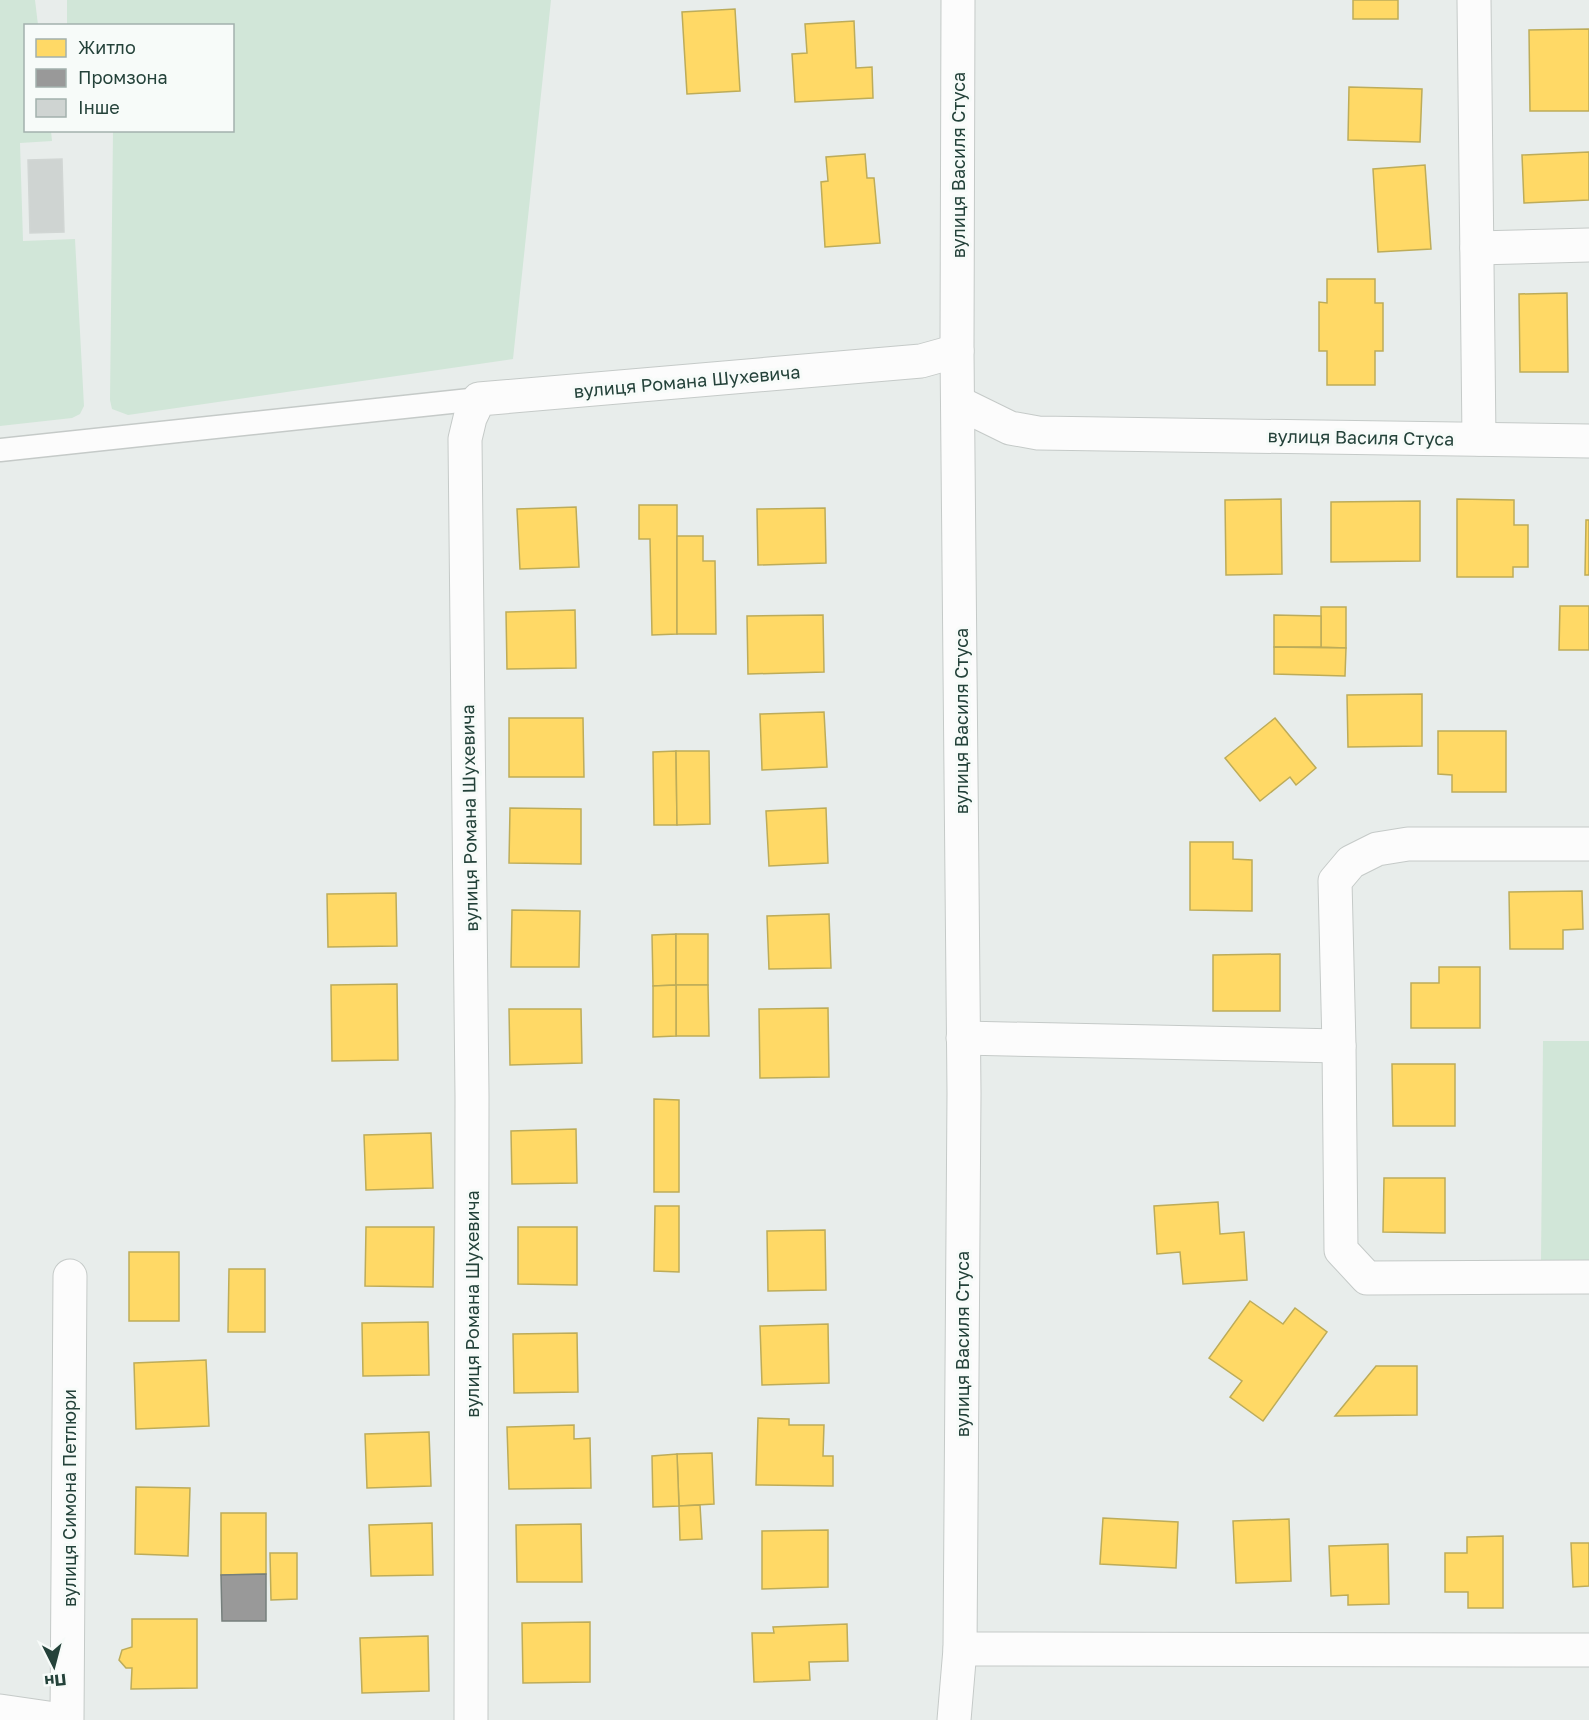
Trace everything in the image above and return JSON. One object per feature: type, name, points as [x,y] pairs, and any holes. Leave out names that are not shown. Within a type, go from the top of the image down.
[{"type":"street","name":"вулиця Василя Стуса","points":[[954,1720],[960,1649],[963,1038],[957,351],[958,0]]},
{"type":"street","points":[[1474,0],[1479,439]]},
{"type":"street","points":[[1477,248],[1589,245]]},
{"type":"street","name":"вулиця Романа Шухевича","points":[[471,1720],[472,1096],[465,439],[470,418],[479,399],[921,361],[957,351]]},
{"type":"street","name":"вулиця Василя Стуса","points":[[959,403],[1010,428],[1038,434],[1589,441]]},
{"type":"street","points":[[1589,844],[1408,844],[1377,849],[1351,862],[1335,881],[1341,1250],[1367,1278],[1589,1277]]},
{"type":"street","points":[[963,1038],[1339,1046]]},
{"type":"street","name":"вулиця Симона Петлюри","points":[[67,1720],[70,1276]]},
{"type":"street","points":[[960,1649],[1589,1650]]},
{"type":"street","points":[[0,1712],[62,1720]]},
{"type":"lane","points":[[0,450],[479,399]]},
{"type":"green space","points":[[0,0],[35,0],[38,24],[24,24],[24,132],[51,132],[52,141],[20,143],[23,241],[75,239],[84,406],[80,414],[72,418],[0,426]]},
{"type":"green space","points":[[67,0],[551,0],[513,359],[128,415],[112,409],[110,400],[113,132],[234,132],[234,24],[67,24]]},
{"type":"green space","points":[[1543,1041],[1589,1041],[1589,1261],[1541,1261]]},
{"type":"building: Житло","points":[[1353,0],[1398,0],[1398,19],[1353,19]]},
{"type":"building: Житло","points":[[735,9],[740,91],[687,94],[682,12]]},
{"type":"building: Житло","points":[[854,21],[856,68],[872,67],[873,98],[795,102],[792,54],[807,53],[805,24]]},
{"type":"building: Житло","points":[[1589,29],[1589,111],[1530,111],[1529,30]]},
{"type":"building: Житло","points":[[1349,87],[1422,89],[1420,142],[1348,140]]},
{"type":"building: Житло","points":[[1589,152],[1589,200],[1524,203],[1522,155]]},
{"type":"building: Житло","points":[[865,154],[867,178],[874,178],[880,243],[825,247],[821,182],[828,181],[826,157]]},
{"type":"building: Житло","points":[[1425,165],[1431,249],[1378,252],[1373,169]]},
{"type":"building: Житло","points":[[1327,279],[1375,279],[1375,303],[1383,303],[1383,351],[1375,351],[1375,385],[1327,385],[1327,351],[1319,351],[1319,302],[1327,303]]},
{"type":"building: Житло","points":[[1567,293],[1568,372],[1520,372],[1519,294]]},
{"type":"building: Житло","points":[[1281,499],[1282,574],[1226,575],[1225,500]]},
{"type":"building: Житло","points":[[1457,499],[1514,500],[1514,525],[1528,525],[1528,567],[1513,567],[1513,577],[1457,577]]},
{"type":"building: Житло","points":[[1420,501],[1420,561],[1331,562],[1331,502]]},
{"type":"building: Житло","points":[[639,505],[677,505],[677,634],[652,635],[650,539],[639,539]]},
{"type":"building: Житло","points":[[576,507],[579,567],[520,569],[517,509]]},
{"type":"building: Житло","points":[[825,508],[826,563],[758,565],[757,509]]},
{"type":"building: Житло","points":[[1586,520],[1589,520],[1589,575],[1585,575]]},
{"type":"building: Житло","points":[[677,536],[703,536],[703,561],[715,561],[716,634],[677,634]]},
{"type":"building: Житло","points":[[1560,606],[1589,606],[1589,650],[1559,650]]},
{"type":"building: Житло","points":[[1321,607],[1346,607],[1346,648],[1321,647]]},
{"type":"building: Житло","points":[[575,610],[576,668],[507,669],[506,612]]},
{"type":"building: Житло","points":[[823,615],[824,672],[748,674],[747,616]]},
{"type":"building: Житло","points":[[1274,615],[1321,616],[1321,647],[1274,647]]},
{"type":"building: Житло","points":[[1274,647],[1346,648],[1345,676],[1274,674]]},
{"type":"building: Житло","points":[[1422,694],[1422,746],[1348,747],[1347,695]]},
{"type":"building: Житло","points":[[824,712],[827,767],[762,770],[760,714]]},
{"type":"building: Житло","points":[[509,718],[583,718],[584,777],[509,777]]},
{"type":"building: Житло","points":[[1275,718],[1316,768],[1296,785],[1290,777],[1260,801],[1225,758]]},
{"type":"building: Житло","points":[[1438,731],[1506,731],[1506,792],[1452,792],[1452,775],[1438,774]]},
{"type":"building: Житло","points":[[676,751],[677,825],[654,825],[653,752]]},
{"type":"building: Житло","points":[[676,751],[709,751],[710,824],[677,825]]},
{"type":"building: Житло","points":[[510,808],[581,809],[581,864],[509,863]]},
{"type":"building: Житло","points":[[826,808],[828,863],[769,866],[766,811]]},
{"type":"building: Житло","points":[[1190,842],[1233,842],[1233,859],[1252,860],[1252,911],[1190,910]]},
{"type":"building: Житло","points":[[1582,891],[1583,929],[1563,930],[1563,949],[1510,949],[1509,892]]},
{"type":"building: Житло","points":[[396,893],[397,946],[328,947],[327,894]]},
{"type":"building: Житло","points":[[512,910],[580,911],[579,967],[511,967]]},
{"type":"building: Житло","points":[[829,914],[831,968],[769,969],[767,916]]},
{"type":"building: Житло","points":[[676,934],[676,985],[653,986],[652,935]]},
{"type":"building: Житло","points":[[676,934],[708,934],[708,985],[676,985]]},
{"type":"building: Житло","points":[[1280,954],[1280,1011],[1213,1011],[1213,955]]},
{"type":"building: Житло","points":[[1439,967],[1480,967],[1480,1028],[1411,1028],[1411,983],[1439,983]]},
{"type":"building: Житло","points":[[397,984],[398,1060],[332,1061],[331,985]]},
{"type":"building: Житло","points":[[676,985],[708,985],[709,1036],[676,1036]]},
{"type":"building: Житло","points":[[676,985],[676,1036],[653,1037],[653,986]]},
{"type":"building: Житло","points":[[828,1008],[829,1077],[760,1078],[759,1009]]},
{"type":"building: Житло","points":[[509,1009],[581,1009],[582,1063],[510,1065]]},
{"type":"building: Житло","points":[[1392,1064],[1455,1064],[1455,1126],[1393,1126]]},
{"type":"building: Житло","points":[[654,1099],[679,1100],[679,1192],[654,1192]]},
{"type":"building: Житло","points":[[576,1129],[577,1183],[512,1184],[511,1131]]},
{"type":"building: Житло","points":[[431,1133],[433,1188],[366,1190],[364,1135]]},
{"type":"building: Житло","points":[[1384,1178],[1445,1178],[1445,1233],[1383,1232]]},
{"type":"building: Житло","points":[[1218,1202],[1220,1234],[1244,1232],[1247,1280],[1183,1284],[1180,1252],[1157,1254],[1154,1206]]},
{"type":"building: Житло","points":[[655,1206],[679,1206],[679,1272],[654,1271]]},
{"type":"building: Житло","points":[[366,1227],[434,1227],[433,1287],[365,1286]]},
{"type":"building: Житло","points":[[518,1227],[577,1227],[577,1285],[518,1284]]},
{"type":"building: Житло","points":[[825,1230],[826,1290],[768,1291],[767,1231]]},
{"type":"building: Житло","points":[[129,1252],[179,1252],[179,1321],[129,1321]]},
{"type":"building: Житло","points":[[229,1269],[265,1269],[265,1332],[228,1332]]},
{"type":"building: Житло","points":[[1250,1301],[1283,1324],[1295,1308],[1327,1332],[1263,1421],[1230,1397],[1242,1381],[1209,1358]]},
{"type":"building: Житло","points":[[428,1322],[429,1375],[363,1376],[362,1323]]},
{"type":"building: Житло","points":[[828,1324],[829,1383],[762,1385],[760,1326]]},
{"type":"building: Житло","points":[[577,1333],[578,1392],[514,1393],[513,1334]]},
{"type":"building: Житло","points":[[206,1360],[209,1426],[136,1429],[134,1363]]},
{"type":"building: Житло","points":[[1376,1366],[1417,1366],[1417,1415],[1335,1416]]},
{"type":"building: Житло","points":[[758,1418],[789,1419],[789,1425],[824,1425],[823,1456],[833,1456],[833,1486],[756,1485]]},
{"type":"building: Житло","points":[[574,1425],[574,1439],[590,1438],[591,1488],[509,1489],[507,1427]]},
{"type":"building: Житло","points":[[429,1432],[431,1486],[367,1488],[365,1434]]},
{"type":"building: Житло","points":[[712,1453],[714,1504],[679,1506],[677,1454]]},
{"type":"building: Житло","points":[[677,1454],[679,1506],[653,1507],[652,1456]]},
{"type":"building: Житло","points":[[136,1487],[190,1488],[188,1556],[135,1554]]},
{"type":"building: Житло","points":[[700,1505],[702,1539],[680,1540],[679,1506]]},
{"type":"building: Житло","points":[[221,1513],[266,1513],[266,1574],[221,1575]]},
{"type":"building: Житло","points":[[1103,1518],[1178,1522],[1176,1568],[1100,1564]]},
{"type":"building: Житло","points":[[1289,1519],[1291,1581],[1236,1583],[1233,1521]]},
{"type":"building: Житло","points":[[432,1523],[433,1575],[371,1576],[369,1525]]},
{"type":"building: Житло","points":[[581,1524],[582,1582],[517,1582],[516,1525]]},
{"type":"building: Житло","points":[[828,1530],[828,1587],[762,1589],[762,1531]]},
{"type":"building: Житло","points":[[1503,1536],[1503,1608],[1468,1608],[1468,1592],[1445,1592],[1445,1553],[1467,1553],[1467,1537]]},
{"type":"building: Житло","points":[[1571,1543],[1589,1543],[1589,1586],[1573,1587]]},
{"type":"building: Житло","points":[[1388,1544],[1389,1604],[1348,1605],[1348,1595],[1331,1596],[1329,1546]]},
{"type":"building: Житло","points":[[270,1553],[297,1553],[297,1599],[271,1600]]},
{"type":"building: Житло","points":[[132,1619],[197,1619],[197,1688],[131,1689],[132,1668],[126,1668],[119,1660],[122,1650],[132,1647]]},
{"type":"building: Житло","points":[[590,1622],[590,1682],[523,1683],[522,1623]]},
{"type":"building: Житло","points":[[847,1624],[848,1661],[809,1662],[810,1680],[754,1682],[752,1633],[774,1633],[773,1627]]},
{"type":"building: Житло","points":[[428,1636],[429,1691],[362,1693],[360,1638]]},
{"type":"building: Промзона","points":[[266,1574],[266,1621],[222,1621],[221,1575]]},
{"type":"building: Інше","points":[[62,159],[64,232],[30,233],[28,160]]}]
